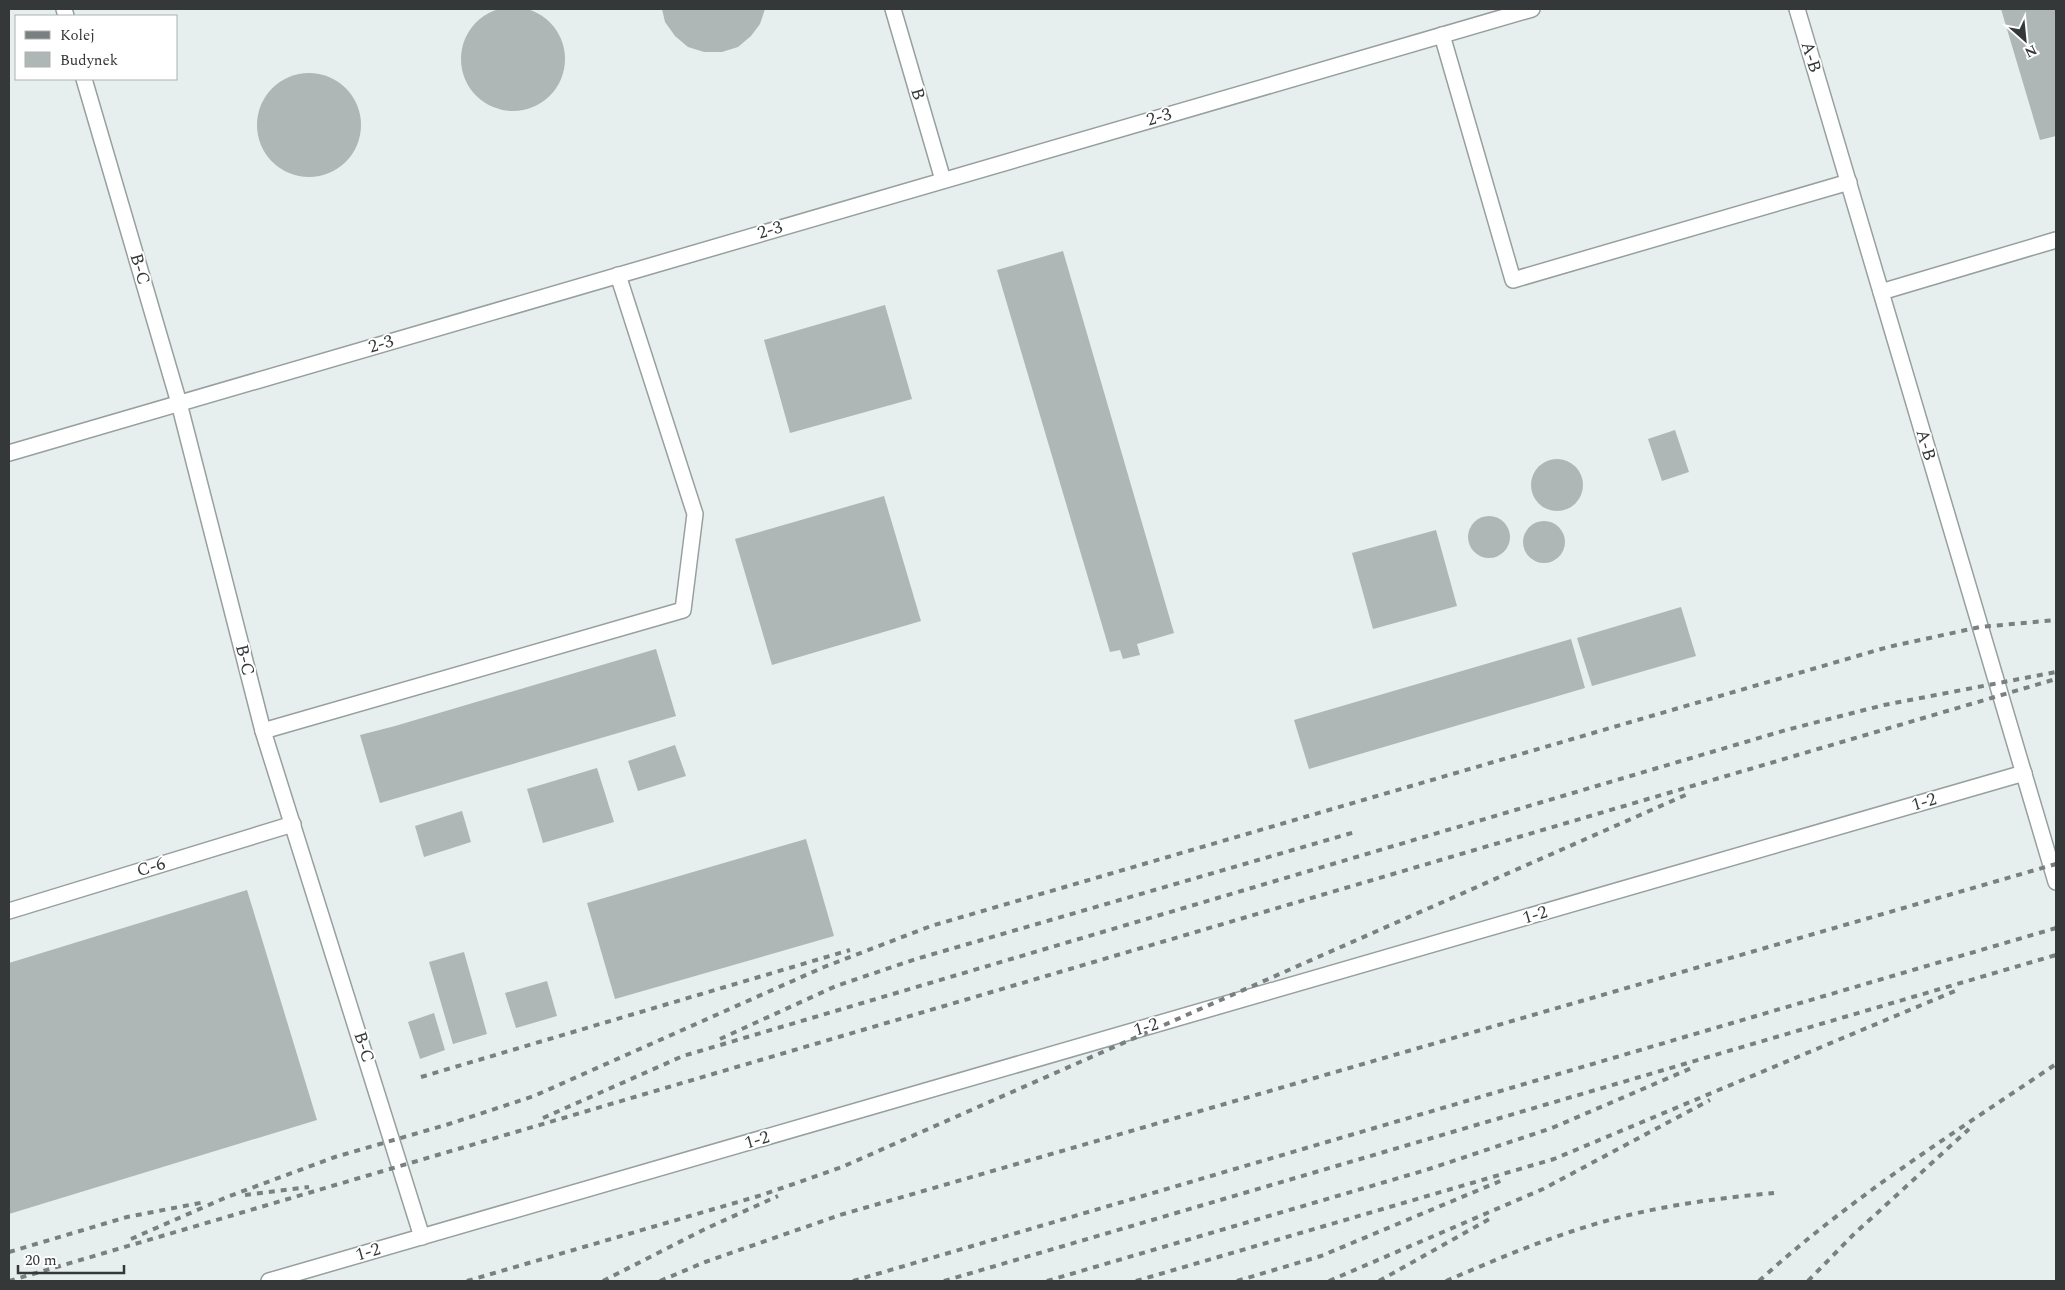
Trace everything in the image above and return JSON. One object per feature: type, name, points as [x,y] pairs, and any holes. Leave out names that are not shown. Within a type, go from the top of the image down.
[{"type":"lane","name":"B","points":[[893,9],[943,180]]},
{"type":"lane","name":"2-3","points":[[9,453],[1532,9]]},
{"type":"lane","name":"A-B","points":[[1797,9],[2056,882]]},
{"type":"lane","points":[[1442,35],[1513,280],[1849,182]]},
{"type":"lane","name":"B-C","points":[[84,80],[179,403],[263,732],[422,1237]]},
{"type":"lane","points":[[1881,292],[2056,240]]},
{"type":"lane","points":[[263,732],[684,610],[695,514],[618,275]]},
{"type":"lane","name":"1-2","points":[[269,1281],[2024,773]]},
{"type":"lane","name":"C-6","points":[[9,911],[293,824]]},
{"type":"building","points":[[513,7],[533,11],[542,16],[556,30],[561,39],[565,59],[561,79],[556,88],[542,102],[533,107],[513,111],[493,107],[484,102],[470,88],[465,79],[461,59],[465,39],[470,30],[484,16],[493,11]]},
{"type":"building","points":[[662,9],[765,9],[760,24],[751,36],[738,47],[722,52],[704,52],[688,47],[675,36],[665,22]]},
{"type":"building","points":[[2001,9],[2056,9],[2056,136],[2040,140]]},
{"type":"building","points":[[309,73],[329,77],[338,82],[352,96],[357,105],[361,125],[357,145],[352,154],[338,168],[329,173],[309,177],[289,173],[280,168],[266,154],[261,145],[257,125],[261,105],[266,96],[280,82],[289,77]]},
{"type":"building","points":[[1063,251],[1174,633],[1137,644],[1140,655],[1123,659],[1120,650],[1110,652],[997,270]]},
{"type":"building","points":[[885,305],[912,399],[790,433],[764,340]]},
{"type":"building","points":[[1675,430],[1689,472],[1662,481],[1648,439]]},
{"type":"building","points":[[1552,459],[1562,459],[1576,466],[1583,480],[1583,490],[1576,504],[1562,511],[1552,511],[1542,507],[1535,500],[1531,490],[1531,480],[1535,470],[1542,463]]},
{"type":"building","points":[[884,496],[921,621],[772,665],[735,539]]},
{"type":"building","points":[[1493,516],[1501,519],[1507,525],[1510,537],[1507,549],[1501,555],[1485,558],[1477,555],[1471,549],[1468,533],[1471,525],[1477,519]]},
{"type":"building","points":[[1548,521],[1556,524],[1562,530],[1565,542],[1562,554],[1556,560],[1540,563],[1532,560],[1526,554],[1523,538],[1526,530],[1532,524]]},
{"type":"building","points":[[1436,530],[1457,606],[1373,629],[1352,553]]},
{"type":"building","points":[[1681,607],[1696,656],[1592,686],[1577,638]]},
{"type":"building","points":[[1571,639],[1585,688],[1309,769],[1294,720]]},
{"type":"building","points":[[656,649],[676,716],[380,803],[360,735]]},
{"type":"building","points":[[675,745],[686,776],[638,791],[628,761]]},
{"type":"building","points":[[597,768],[614,822],[543,843],[527,789]]},
{"type":"building","points":[[462,811],[471,842],[424,857],[415,826]]},
{"type":"building","points":[[806,839],[834,936],[615,999],[587,903]]},
{"type":"building","points":[[247,890],[317,1120],[9,1214],[9,963]]},
{"type":"building","points":[[464,952],[487,1034],[453,1044],[429,962]]},
{"type":"building","points":[[547,981],[557,1016],[516,1028],[505,993]]},
{"type":"building","points":[[434,1013],[445,1050],[420,1059],[408,1022]]},
{"type":"railway","points":[[131,1239],[227,1197],[335,1157],[449,1124],[534,1096],[824,967],[931,926],[1888,647],[1980,627],[2056,620]]},
{"type":"railway","points":[[543,1118],[683,1056],[1786,730],[1884,705],[2056,672]]},
{"type":"railway","points":[[9,1281],[2056,679]]},
{"type":"railway","points":[[467,1281],[762,1195],[842,1167],[1690,793]]},
{"type":"railway","points":[[720,1039],[836,986],[916,959],[1355,832]]},
{"type":"railway","points":[[660,1281],[705,1262],[840,1215],[2056,864]]},
{"type":"railway","points":[[853,1281],[2056,928]]},
{"type":"railway","points":[[421,1077],[850,950]]},
{"type":"railway","points":[[944,1281],[2056,955]]},
{"type":"railway","points":[[1136,1281],[1554,1159],[1955,991]]},
{"type":"railway","points":[[1759,1281],[1829,1222],[1866,1194],[2056,1064]]},
{"type":"railway","points":[[1047,1281],[1426,1170],[1552,1128],[1694,1067]]},
{"type":"railway","points":[[1329,1281],[1543,1189],[1710,1100]]},
{"type":"railway","points":[[1808,1281],[1853,1235],[1969,1129]]},
{"type":"railway","points":[[1237,1281],[1321,1256],[1505,1179]]},
{"type":"railway","points":[[245,1195],[309,1187]]},
{"type":"railway","points":[[1446,1281],[1541,1242],[1598,1223],[1672,1206],[1774,1193]]},
{"type":"railway","points":[[603,1281],[705,1229],[778,1196]]},
{"type":"railway","points":[[9,1252],[127,1217],[205,1202]]},
{"type":"railway","points":[[1379,1281],[1493,1217]]}]
